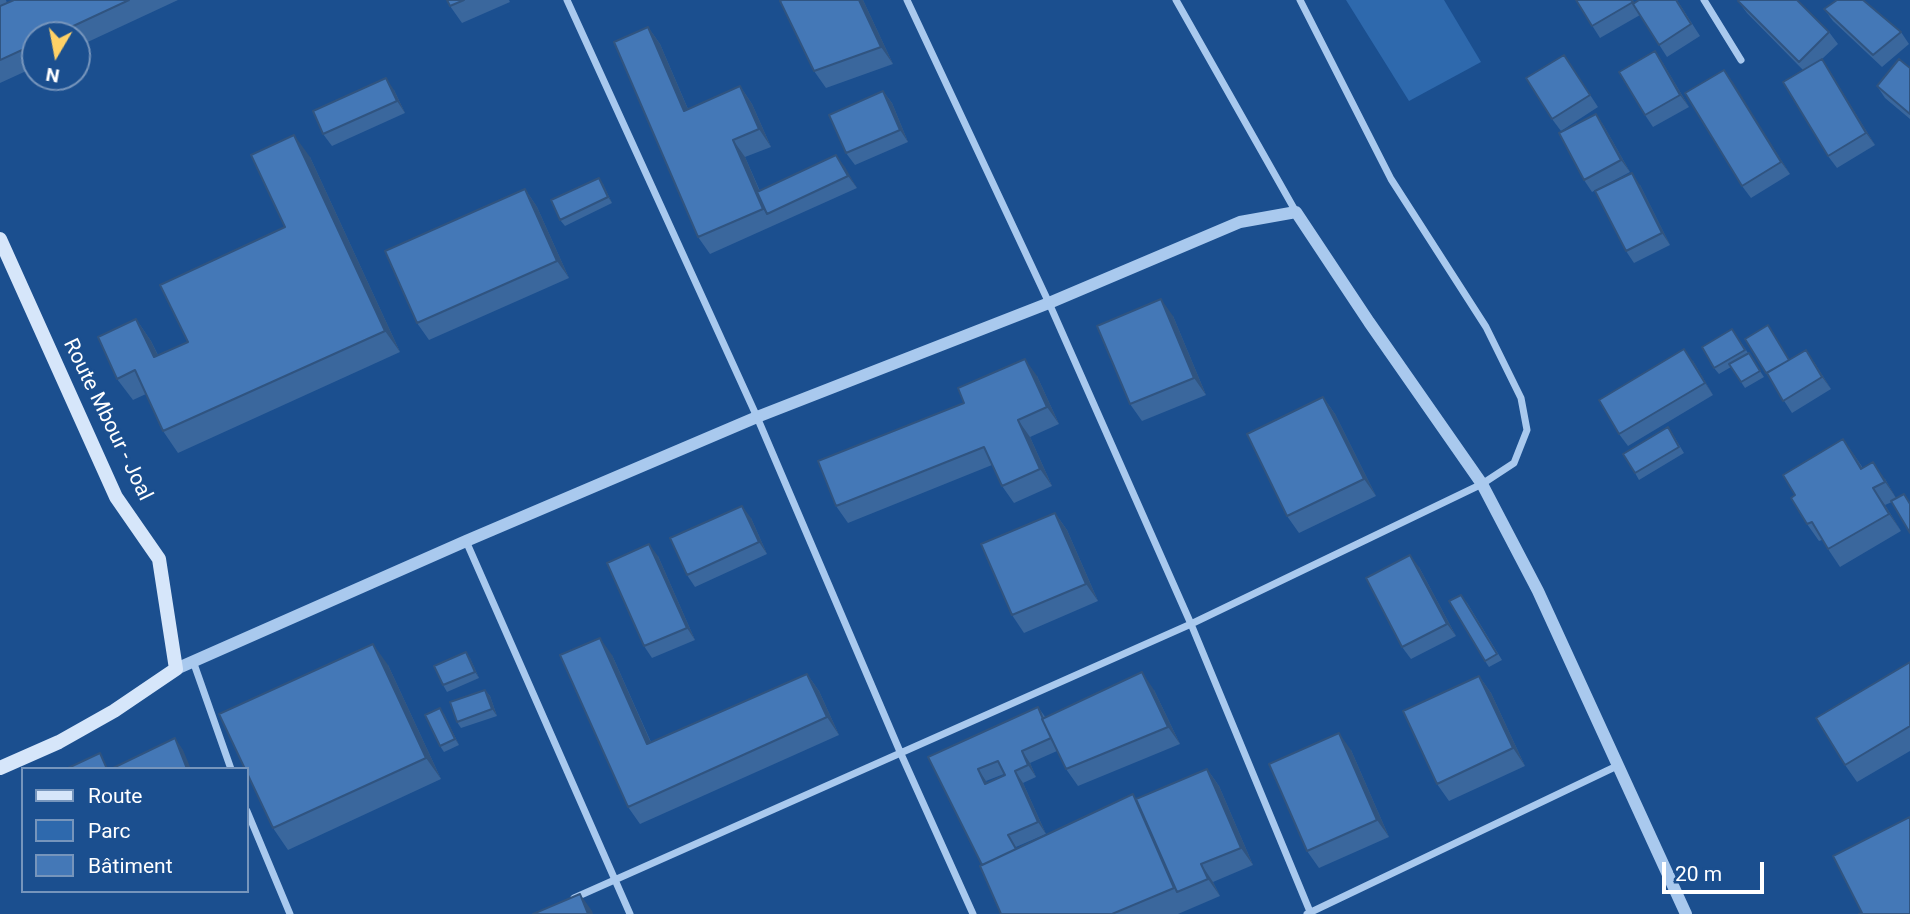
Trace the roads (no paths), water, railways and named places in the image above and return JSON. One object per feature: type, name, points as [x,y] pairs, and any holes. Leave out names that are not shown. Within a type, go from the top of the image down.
[{"type":"main road","name":"Route Mbour - Joal","points":[[0,239],[116,497],[159,559],[176,669]]},
{"type":"main road","points":[[0,768],[59,742],[114,711],[176,669]]},
{"type":"street","points":[[567,0],[757,417],[901,754],[973,914]]},
{"type":"street","points":[[908,0],[1049,303],[1191,624],[1309,913],[1619,765]]},
{"type":"street","points":[[1175,0],[1296,212],[1482,484],[1538,591],[1686,914]]},
{"type":"street","points":[[564,903],[1191,624],[1482,484],[1514,463],[1527,430],[1521,398],[1486,327],[1391,179],[1300,0]]},
{"type":"street","points":[[1704,0],[1741,60]]},
{"type":"street","points":[[176,669],[757,417],[1049,303],[1240,222],[1296,212]]},
{"type":"street","points":[[466,541],[631,914]]},
{"type":"street","points":[[193,661],[231,767]]},
{"type":"street","points":[[248,813],[290,914]]}]
